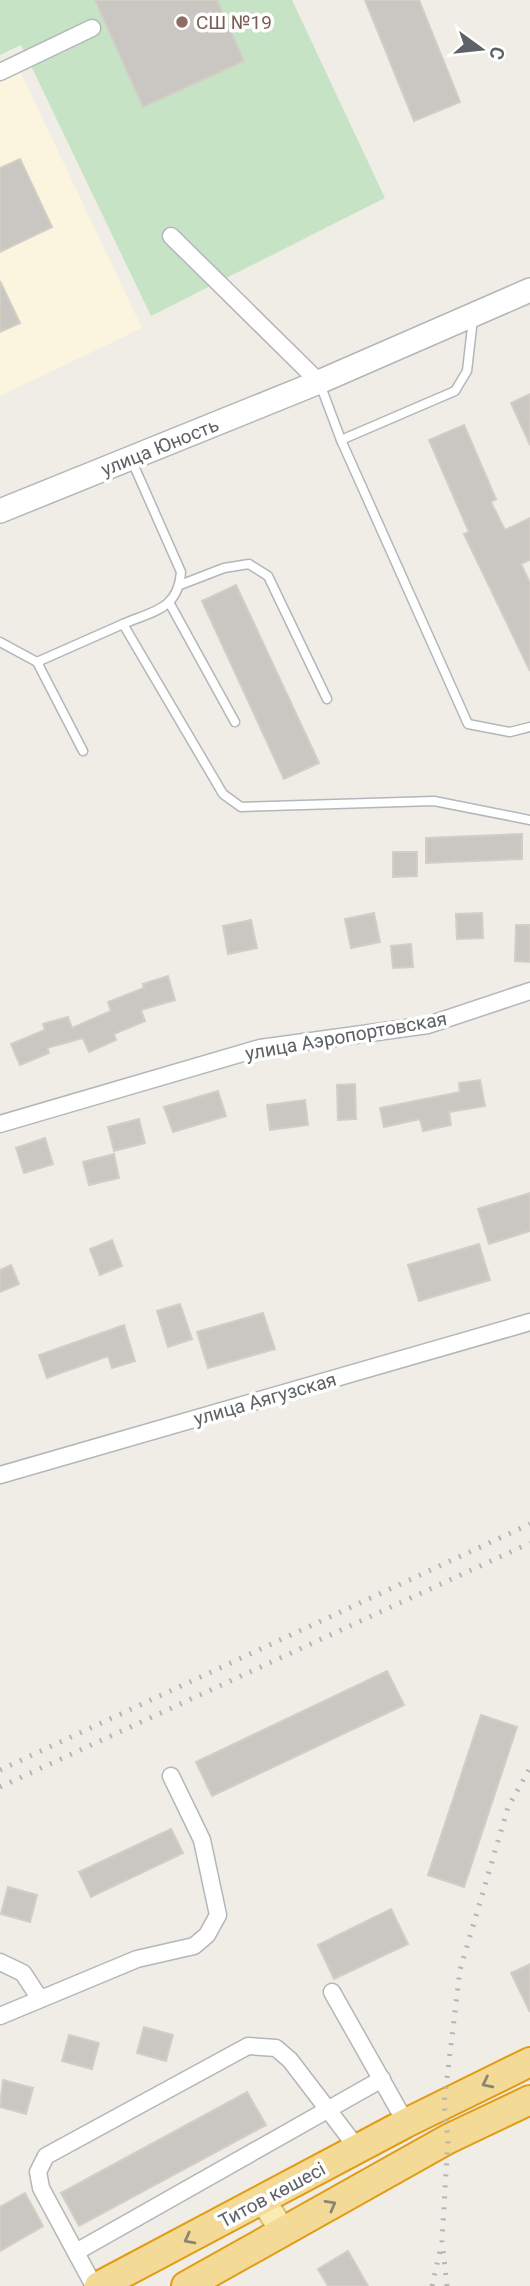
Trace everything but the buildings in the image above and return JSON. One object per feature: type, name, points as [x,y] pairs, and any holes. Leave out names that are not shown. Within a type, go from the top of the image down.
[{"type":"highway","name":"Титов көшесі","points":[[97,2286],[405,2123],[530,2062]]},
{"type":"highway","name":"Титов көшесі","points":[[186,2286],[448,2139],[530,2100]]},
{"type":"main road","points":[[263,2200],[283,2232]]},
{"type":"street","points":[[0,72],[92,28]]},
{"type":"street","points":[[171,236],[319,382]]},
{"type":"street","name":"улица Юность","points":[[0,511],[319,382],[530,290]]},
{"type":"street","name":"улица Аэропортовская","points":[[0,1125],[260,1048],[428,1025],[530,991]]},
{"type":"street","name":"улица Аягузская","points":[[0,1475],[530,1322]]},
{"type":"street","points":[[0,2016],[137,1959],[194,1946],[207,1935],[218,1915],[202,1840],[171,1776]]},
{"type":"street","points":[[0,1962],[23,1973],[40,1999]]},
{"type":"street","points":[[332,1992],[405,2123]]},
{"type":"street","points":[[97,2286],[41,2188],[38,2172],[46,2156],[248,2046],[276,2048],[290,2060],[358,2150]]},
{"type":"street","points":[[76,2252],[382,2079]]},
{"type":"lane","points":[[341,440],[455,391],[467,371],[474,316]]},
{"type":"lane","points":[[319,382],[341,440],[468,724],[510,732],[530,727]]},
{"type":"lane","points":[[37,662],[170,604],[180,585],[181,572],[131,459]]},
{"type":"lane","points":[[180,585],[225,568],[248,564],[268,576],[327,699]]},
{"type":"lane","points":[[170,604],[235,722]]},
{"type":"lane","points":[[123,624],[223,794],[241,807],[434,801],[530,820]]},
{"type":"lane","points":[[0,642],[37,662],[83,751]]},
{"type":"shaded area","points":[[20,71],[142,328],[0,396],[0,80]]},
{"type":"green space","points":[[0,0],[292,0],[385,198],[151,316],[21,45],[0,55]]},
{"type":"railway","points":[[0,1770],[530,1524]]},
{"type":"railway","points":[[0,1787],[530,1543]]},
{"type":"railway","points":[[447,2286],[442,2241],[448,2139],[444,2103],[460,1970],[508,1807],[530,1768]]},
{"type":"railway","points":[[432,2286],[440,2251]]},
{"type":"place","name":"СШ №19","points":[[182,22]]}]
